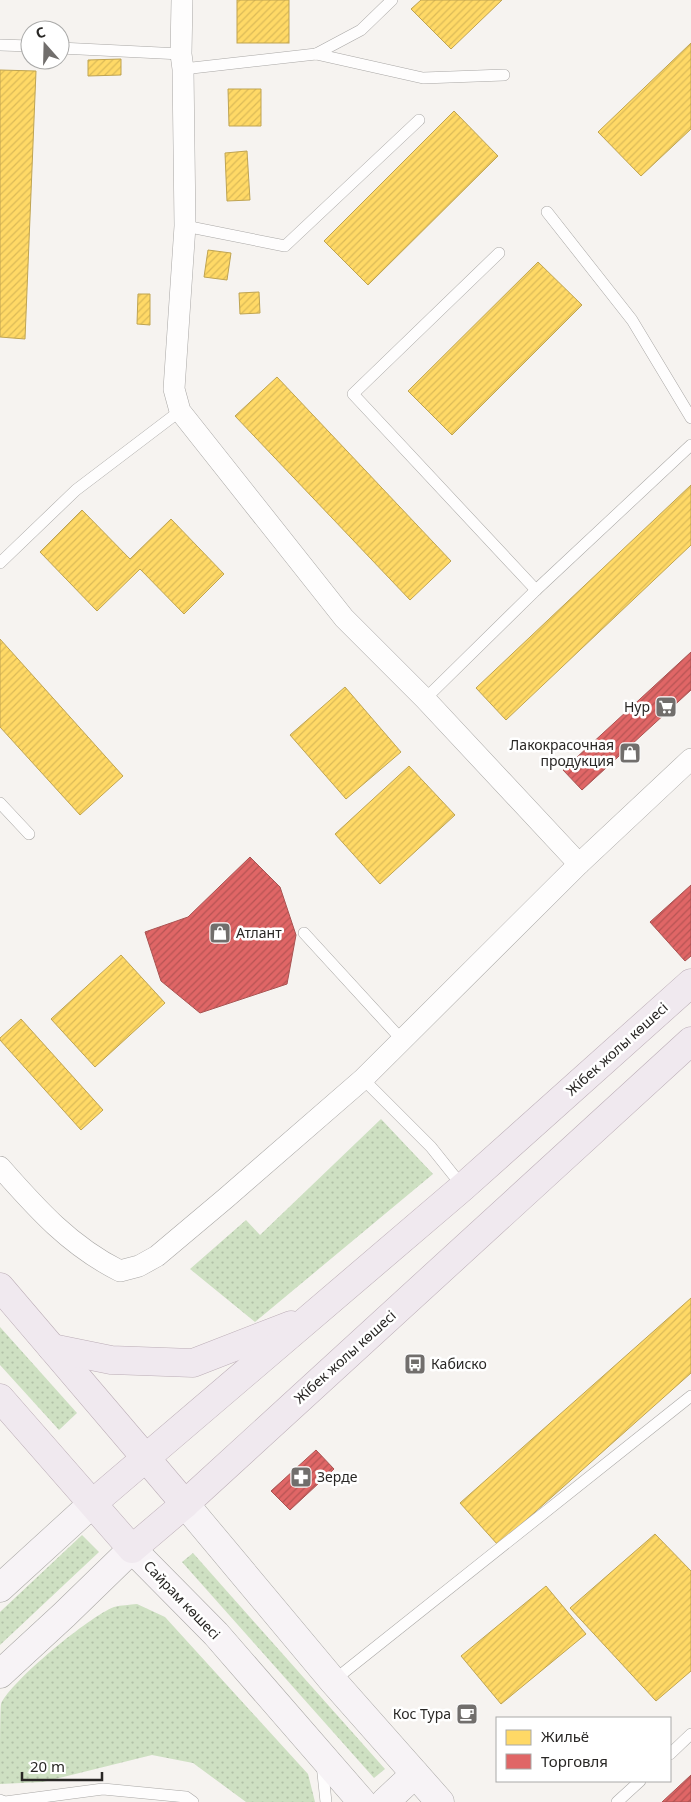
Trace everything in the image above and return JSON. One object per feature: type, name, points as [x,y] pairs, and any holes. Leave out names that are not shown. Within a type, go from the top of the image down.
[{"type":"main road","name":"Жібек жолы көшесі","points":[[0,1588],[93,1503],[463,1188],[691,983]]},
{"type":"main road","name":"Жібек жолы көшесі","points":[[0,1674],[132,1549],[185,1504],[691,1041]]},
{"type":"main road","points":[[0,1288],[185,1504],[333,1682],[440,1802]]},
{"type":"main road","points":[[52,1348],[111,1360],[193,1363],[311,1317]]},
{"type":"main road","name":"Сайрам көшесі","points":[[0,1398],[132,1549],[216,1634],[362,1802]]},
{"type":"main road","points":[[385,1802],[414,1774]]},
{"type":"street","points":[[182,0],[185,226],[174,389],[180,412],[344,618],[426,699],[579,864]]},
{"type":"street","points":[[0,1168],[41,1214],[97,1260],[120,1271],[139,1266],[157,1256],[363,1079],[579,864],[691,760]]},
{"type":"lane","points":[[316,54],[361,30],[392,0]]},
{"type":"lane","points":[[0,45],[20,46]]},
{"type":"lane","points":[[70,49],[182,62],[316,54],[423,78],[504,75]]},
{"type":"lane","points":[[185,226],[285,246],[419,120]]},
{"type":"lane","points":[[547,212],[632,320],[691,418]]},
{"type":"lane","points":[[499,253],[353,394],[536,590]]},
{"type":"lane","points":[[0,563],[76,490],[180,412]]},
{"type":"lane","points":[[426,699],[536,590],[691,445]]},
{"type":"lane","points":[[0,803],[29,834]]},
{"type":"lane","points":[[304,933],[402,1040]]},
{"type":"lane","points":[[363,1079],[431,1147],[463,1188]]},
{"type":"lane","points":[[333,1682],[691,1396]]},
{"type":"lane","points":[[671,1753],[691,1734]]},
{"type":"lane","points":[[321,1755],[326,1802]]},
{"type":"lane","points":[[617,1802],[639,1782]]},
{"type":"lane","points":[[0,1800],[5,1802],[102,1789],[186,1797],[193,1802]]},
{"type":"green space","points":[[381,1119],[433,1174],[255,1322],[190,1269],[246,1220],[260,1235]]},
{"type":"green space","points":[[0,1327],[77,1413],[59,1430],[0,1365]]},
{"type":"green space","points":[[82,1535],[99,1552],[0,1645],[0,1612]]},
{"type":"green space","points":[[193,1553],[385,1769],[374,1778],[182,1562]]},
{"type":"green space","points":[[137,1604],[165,1617],[308,1774],[315,1802],[246,1802],[193,1763],[152,1755],[43,1782],[0,1784],[1,1704],[8,1694],[52,1650],[88,1623],[114,1607]]},
{"type":"building: Жильё","points":[[237,0],[289,0],[289,43],[237,43]]},
{"type":"building: Жильё","points":[[421,0],[502,0],[451,49],[411,9]]},
{"type":"building: Жильё","points":[[691,43],[691,129],[641,176],[598,132]]},
{"type":"building: Жильё","points":[[121,59],[121,75],[88,76],[88,60]]},
{"type":"building: Жильё","points":[[0,70],[36,71],[25,339],[0,337]]},
{"type":"building: Жильё","points":[[228,89],[261,89],[261,126],[229,126]]},
{"type":"building: Жильё","points":[[454,111],[498,156],[368,285],[324,241]]},
{"type":"building: Жильё","points":[[247,151],[250,200],[227,201],[225,153]]},
{"type":"building: Жильё","points":[[208,250],[231,253],[227,280],[204,277]]},
{"type":"building: Жильё","points":[[538,262],[582,305],[452,435],[408,391]]},
{"type":"building: Жильё","points":[[259,292],[260,313],[240,314],[239,293]]},
{"type":"building: Жильё","points":[[138,294],[150,294],[150,325],[137,324]]},
{"type":"building: Жильё","points":[[277,377],[451,561],[410,600],[235,416]]},
{"type":"building: Жильё","points":[[691,485],[691,545],[506,720],[476,688]]},
{"type":"building: Жильё","points":[[82,510],[130,559],[171,519],[224,574],[184,614],[140,569],[97,611],[40,552]]},
{"type":"building: Жильё","points":[[0,639],[123,776],[80,815],[0,727]]},
{"type":"building: Жильё","points":[[345,687],[401,752],[346,799],[290,735]]},
{"type":"building: Жильё","points":[[409,766],[455,815],[380,884],[335,834]]},
{"type":"building: Жильё","points":[[121,955],[165,1003],[95,1067],[51,1019]]},
{"type":"building: Жильё","points":[[21,1019],[103,1110],[81,1130],[0,1040]]},
{"type":"building: Жильё","points":[[691,1298],[691,1373],[498,1545],[460,1503]]},
{"type":"building: Жильё","points":[[655,1534],[691,1571],[691,1671],[656,1701],[570,1608]]},
{"type":"building: Жильё","points":[[546,1586],[586,1634],[501,1704],[461,1656]]},
{"type":"building: Торговля","points":[[691,652],[691,690],[582,790],[563,770]]},
{"type":"building: Торговля","name":"Атлант","points":[[250,857],[280,887],[296,935],[287,984],[200,1013],[161,981],[145,932],[188,917]]},
{"type":"building: Торговля","points":[[691,885],[691,956],[685,961],[650,922]]},
{"type":"building: Торговля","points":[[316,1450],[334,1469],[290,1510],[271,1491]]},
{"type":"building: Торговля","points":[[691,1775],[691,1802],[662,1802]]},
{"type":"place","name":"Нур","points":[[666,707]]},
{"type":"place","name":"Лакокрасочная продукция","points":[[630,753]]},
{"type":"place","name":"Атлант","points":[[220,933]]},
{"type":"place","name":"Кабиско","points":[[415,1364]]},
{"type":"place","name":"Зерде","points":[[301,1477]]},
{"type":"place","name":"Кос Тура","points":[[467,1714]]}]
